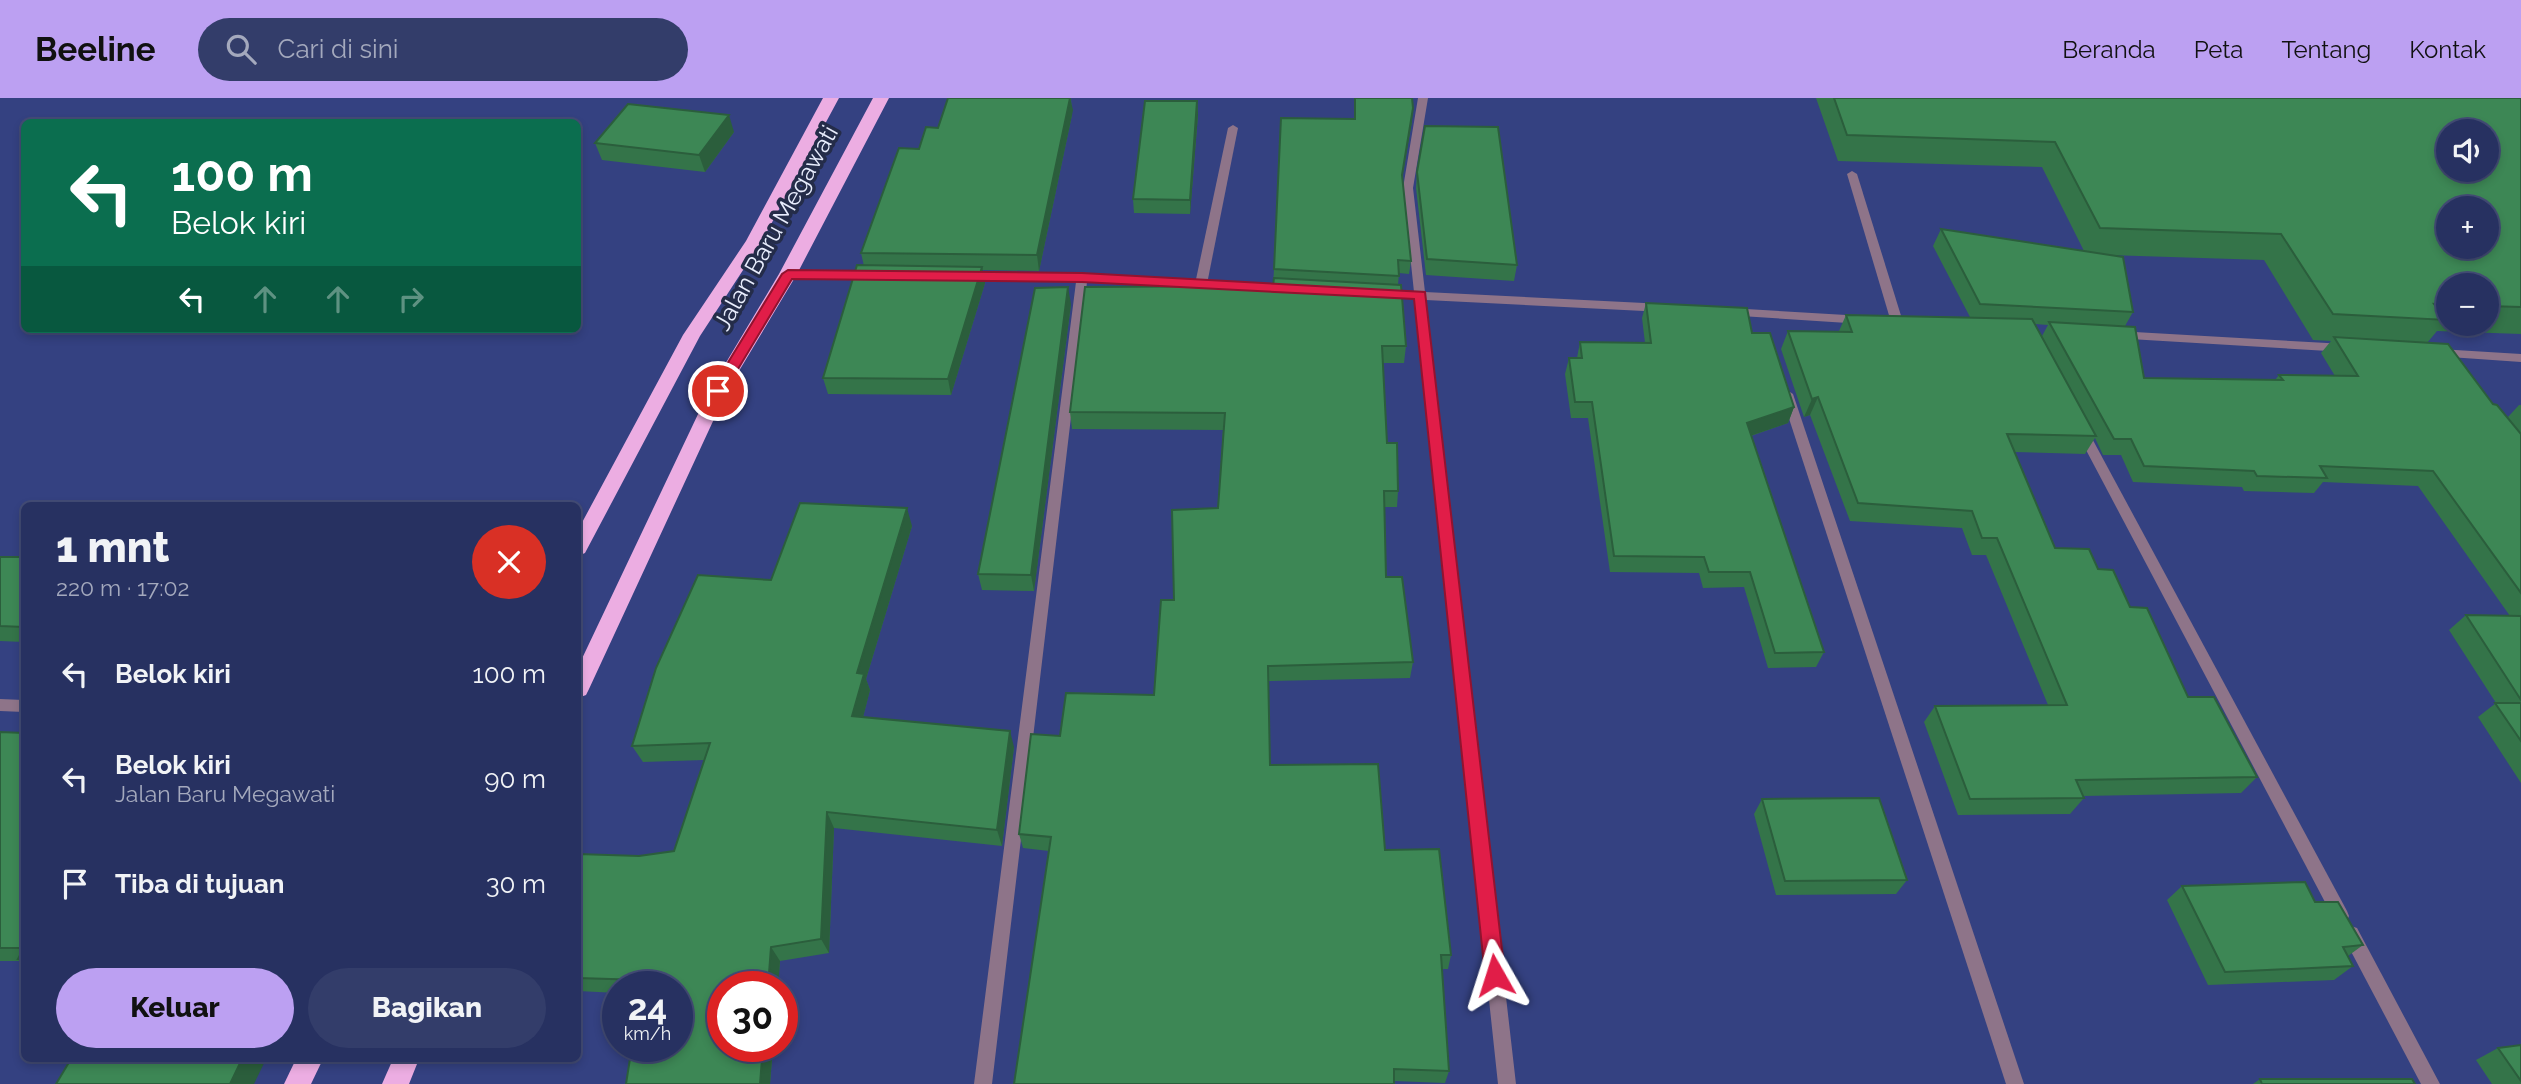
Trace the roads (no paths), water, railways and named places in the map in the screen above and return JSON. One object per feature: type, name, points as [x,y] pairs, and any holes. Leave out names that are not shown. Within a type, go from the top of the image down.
[{"type":"highway","name":"Jalan Baru Megawati","points":[[581,542],[692,335],[754,241],[831,98]]},
{"type":"highway","name":"Jalan Baru Megawati","points":[[581,683],[718,391],[788,274],[881,98]]},
{"type":"highway","points":[[297,1084],[308,1062]]},
{"type":"highway","points":[[395,1084],[405,1062]]},
{"type":"street","points":[[1423,98],[1408,188],[1507,1084]]},
{"type":"street","points":[[1201,284],[1233,128]]},
{"type":"street","points":[[1852,174],[1903,322],[1883,321]]},
{"type":"street","points":[[788,274],[886,275]]},
{"type":"street","points":[[956,276],[1082,278],[1269,288]]},
{"type":"street","points":[[983,1084],[1082,278]]},
{"type":"street","points":[[1365,293],[1679,309]]},
{"type":"street","points":[[1720,312],[1763,320],[1870,320]]},
{"type":"street","points":[[2109,334],[2357,348]]},
{"type":"street","points":[[2438,356],[2521,358]]},
{"type":"street","points":[[1783,380],[2015,1084]]},
{"type":"street","points":[[2073,415],[2431,1084]]},
{"type":"street","points":[[0,705],[21,706]]}]
